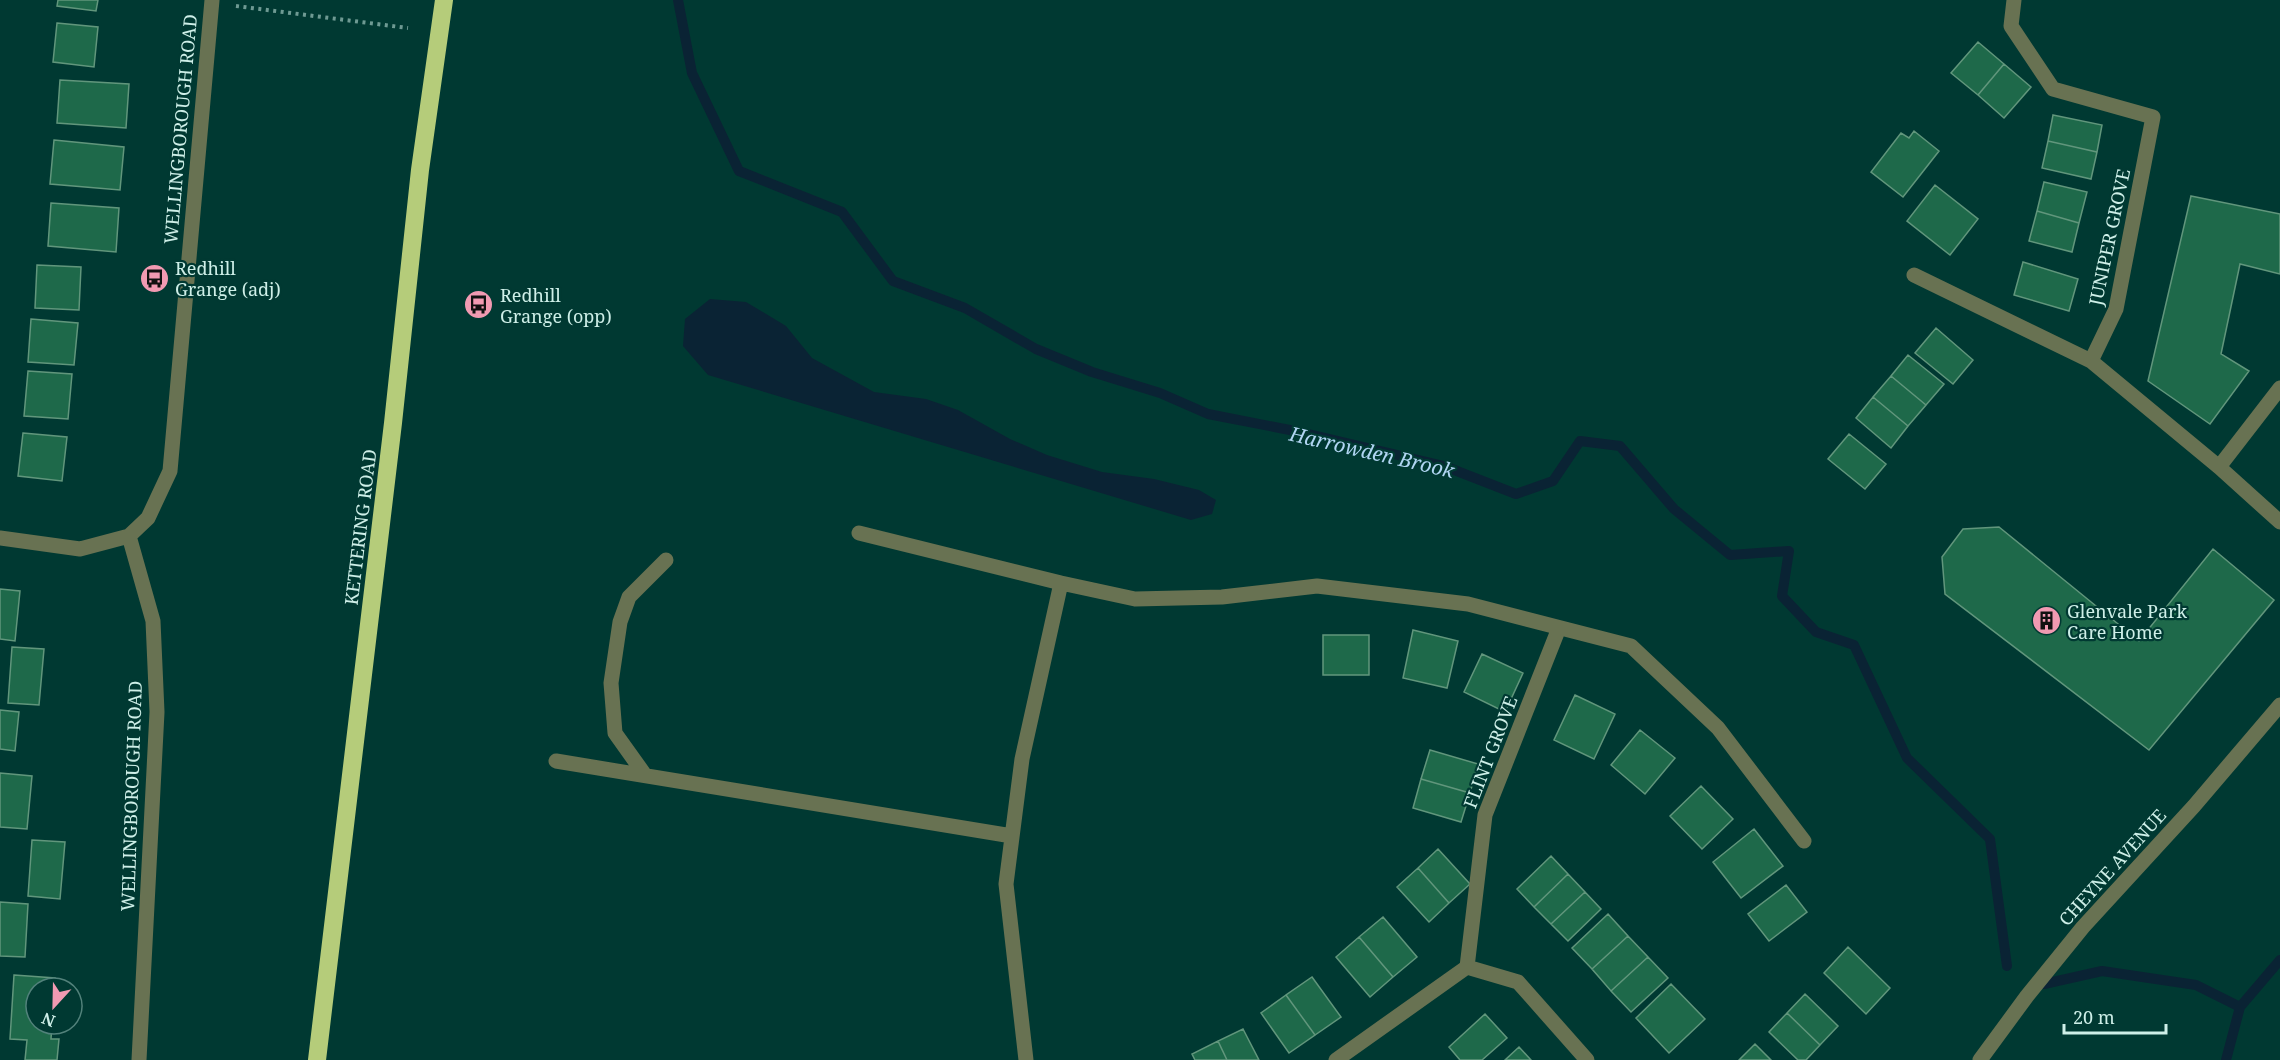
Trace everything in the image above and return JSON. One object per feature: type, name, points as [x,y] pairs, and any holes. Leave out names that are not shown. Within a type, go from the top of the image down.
[{"type":"highway","name":"KETTERING ROAD","points":[[317,1060],[393,423],[420,170],[444,0]]},
{"type":"street","name":"WELLINGBOROUGH ROAD","points":[[139,1060],[157,712],[153,621],[129,536],[148,518],[170,471],[212,0]]},
{"type":"street","name":"JUNIPER GROVE","points":[[2014,0],[2011,26],[2053,89],[2153,117],[2116,309],[2091,361]]},
{"type":"street","points":[[1914,275],[2091,361],[2220,467],[2280,522]]},
{"type":"street","points":[[2220,467],[2280,388]]},
{"type":"street","points":[[859,533],[1135,599],[1222,597],[1317,586],[1468,604],[1631,646],[1718,729],[1804,841]]},
{"type":"street","points":[[0,538],[80,549],[129,536]]},
{"type":"street","points":[[645,776],[615,733],[611,683],[620,622],[629,597],[666,560]]},
{"type":"street","points":[[1026,1060],[1006,884],[1022,759],[1061,583]]},
{"type":"street","name":"FLINT GROVE","points":[[1467,967],[1485,815],[1559,628]]},
{"type":"street","name":"CHEYNE AVENUE","points":[[1980,1060],[2027,996],[2083,927],[2194,806],[2280,705]]},
{"type":"street","points":[[556,761],[1012,836]]},
{"type":"street","points":[[1336,1060],[1467,967],[1518,982],[1587,1060]]},
{"type":"path","points":[[230,5],[408,28]]},
{"type":"water","points":[[710,299],[746,302],[786,326],[812,358],[874,392],[926,399],[958,410],[1010,439],[1047,455],[1102,472],[1154,479],[1199,490],[1216,500],[1212,514],[1191,520],[708,375],[683,346],[685,319]]},
{"type":"building","points":[[58,0],[98,0],[96,11],[57,6]]},
{"type":"building","points":[[57,23],[98,27],[94,67],[53,62]]},
{"type":"building","points":[[1978,42],[2004,64],[1978,95],[1951,73]]},
{"type":"building","points":[[2004,64],[2031,87],[2004,118],[1978,95]]},
{"type":"building","points":[[60,80],[129,84],[126,128],[57,123]]},
{"type":"building","points":[[2053,115],[2102,125],[2097,152],[2048,141]]},
{"type":"building","points":[[1914,131],[1939,151],[1903,197],[1871,172],[1901,133],[1909,138]]},
{"type":"building","points":[[54,140],[124,147],[120,190],[50,184]]},
{"type":"building","points":[[2048,141],[2097,152],[2091,179],[2042,168]]},
{"type":"building","points":[[2044,182],[2087,192],[2079,223],[2037,211]]},
{"type":"building","points":[[1935,185],[1978,219],[1950,255],[1907,221]]},
{"type":"building","points":[[2191,196],[2280,214],[2280,274],[2240,264],[2221,354],[2249,371],[2210,424],[2148,381]]},
{"type":"building","points":[[51,203],[119,208],[116,252],[48,246]]},
{"type":"building","points":[[2037,211],[2079,223],[2072,252],[2029,241]]},
{"type":"building","points":[[2023,262],[2078,279],[2069,311],[2014,295]]},
{"type":"building","points":[[37,265],[81,267],[79,310],[35,308]]},
{"type":"building","points":[[31,319],[78,323],[74,365],[28,362]]},
{"type":"building","points":[[1936,328],[1973,360],[1953,384],[1915,353]]},
{"type":"building","points":[[1908,355],[1944,384],[1926,405],[1891,376]]},
{"type":"building","points":[[28,371],[72,374],[68,419],[24,416]]},
{"type":"building","points":[[1891,376],[1926,405],[1908,426],[1873,397]]},
{"type":"building","points":[[1873,397],[1908,426],[1891,448],[1856,418]]},
{"type":"building","points":[[23,433],[67,437],[62,481],[18,476]]},
{"type":"building","points":[[1849,434],[1886,464],[1865,489],[1828,459]]},
{"type":"building","name":"Glenvale Park Care Home","points":[[1999,527],[2139,641],[2213,549],[2274,600],[2149,750],[1945,594],[1942,557],[1963,529]]},
{"type":"building","points":[[0,589],[20,591],[15,641],[0,639]]},
{"type":"building","points":[[1413,630],[1458,641],[1447,688],[1403,678]]},
{"type":"building","points":[[1323,635],[1369,635],[1369,675],[1323,675]]},
{"type":"building","points":[[12,647],[44,649],[39,705],[8,703]]},
{"type":"building","points":[[1482,654],[1523,673],[1505,712],[1464,692]]},
{"type":"building","points":[[1575,695],[1615,714],[1594,759],[1554,740]]},
{"type":"building","points":[[0,710],[19,712],[15,751],[0,749]]},
{"type":"building","points":[[1640,730],[1675,758],[1645,794],[1611,765]]},
{"type":"building","points":[[1430,750],[1478,764],[1470,793],[1421,779]]},
{"type":"building","points":[[0,773],[32,776],[27,829],[0,827]]},
{"type":"building","points":[[1421,779],[1470,793],[1461,822],[1413,808]]},
{"type":"building","points":[[1701,786],[1733,819],[1702,849],[1670,816]]},
{"type":"building","points":[[1754,829],[1783,866],[1741,898],[1713,862]]},
{"type":"building","points":[[32,840],[65,842],[60,899],[28,896]]},
{"type":"building","points":[[1438,849],[1470,884],[1449,903],[1418,868]]},
{"type":"building","points":[[1551,856],[1568,874],[1534,907],[1517,889]]},
{"type":"building","points":[[1418,868],[1449,903],[1429,922],[1397,887]]},
{"type":"building","points":[[1568,874],[1585,892],[1551,924],[1534,907]]},
{"type":"building","points":[[1786,885],[1807,912],[1769,941],[1748,914]]},
{"type":"building","points":[[1585,892],[1601,909],[1568,941],[1551,924]]},
{"type":"building","points":[[0,902],[28,904],[25,957],[0,956]]},
{"type":"building","points":[[1608,914],[1628,936],[1592,969],[1572,948]]},
{"type":"building","points":[[1383,917],[1417,957],[1393,977],[1359,937]]},
{"type":"building","points":[[1628,936],[1648,957],[1611,991],[1592,969]]},
{"type":"building","points":[[1359,937],[1393,977],[1370,997],[1336,957]]},
{"type":"building","points":[[1848,947],[1890,988],[1866,1014],[1824,973]]},
{"type":"building","points":[[1648,957],[1668,978],[1631,1012],[1611,991]]},
{"type":"building","points":[[14,975],[28,976],[24,976],[24,1036],[51,1036],[51,1039],[59,1039],[57,1060],[25,1060],[27,1040],[10,1039]]},
{"type":"building","points":[[1312,977],[1341,1017],[1315,1035],[1286,995]]},
{"type":"building","points":[[1671,984],[1705,1019],[1669,1053],[1636,1018]]},
{"type":"building","points":[[1805,994],[1838,1026],[1820,1045],[1787,1013]]},
{"type":"building","points":[[1286,995],[1315,1035],[1289,1053],[1261,1013]]},
{"type":"building","points":[[1787,1013],[1820,1045],[1806,1060],[1798,1060],[1769,1032]]},
{"type":"building","points":[[1485,1014],[1507,1038],[1482,1060],[1460,1060],[1449,1047]]},
{"type":"building","points":[[1243,1029],[1259,1060],[1227,1060],[1218,1041]]},
{"type":"building","points":[[1218,1041],[1227,1060],[1195,1060],[1192,1054]]},
{"type":"building","points":[[1755,1044],[1771,1060],[1739,1060]]},
{"type":"building","points":[[1519,1047],[1531,1060],[1505,1060]]},
{"type":"waterway","name":"Harrowden Brook","points":[[678,0],[692,73],[739,171],[842,212],[893,281],[965,308],[1036,349],[1092,372],[1160,393],[1208,414],[1300,432],[1444,466],[1516,494],[1553,481],[1580,441],[1620,446],[1674,509],[1730,555],[1789,551],[1782,596],[1816,632],[1854,645],[1907,758],[1990,839],[2007,966]]},
{"type":"waterway","name":"Harrowden Brook","points":[[2226,1060],[2240,1007],[2280,960]]},
{"type":"waterway","name":"Harrowden Brook","points":[[2044,984],[2102,971],[2196,985],[2240,1007]]},
{"type":"place","name":"Redhill Grange (adj)","points":[[154,278]]},
{"type":"place","name":"Redhill Grange (opp)","points":[[479,305]]},
{"type":"place","name":"Glenvale Park Care Home","points":[[2046,621]]}]
